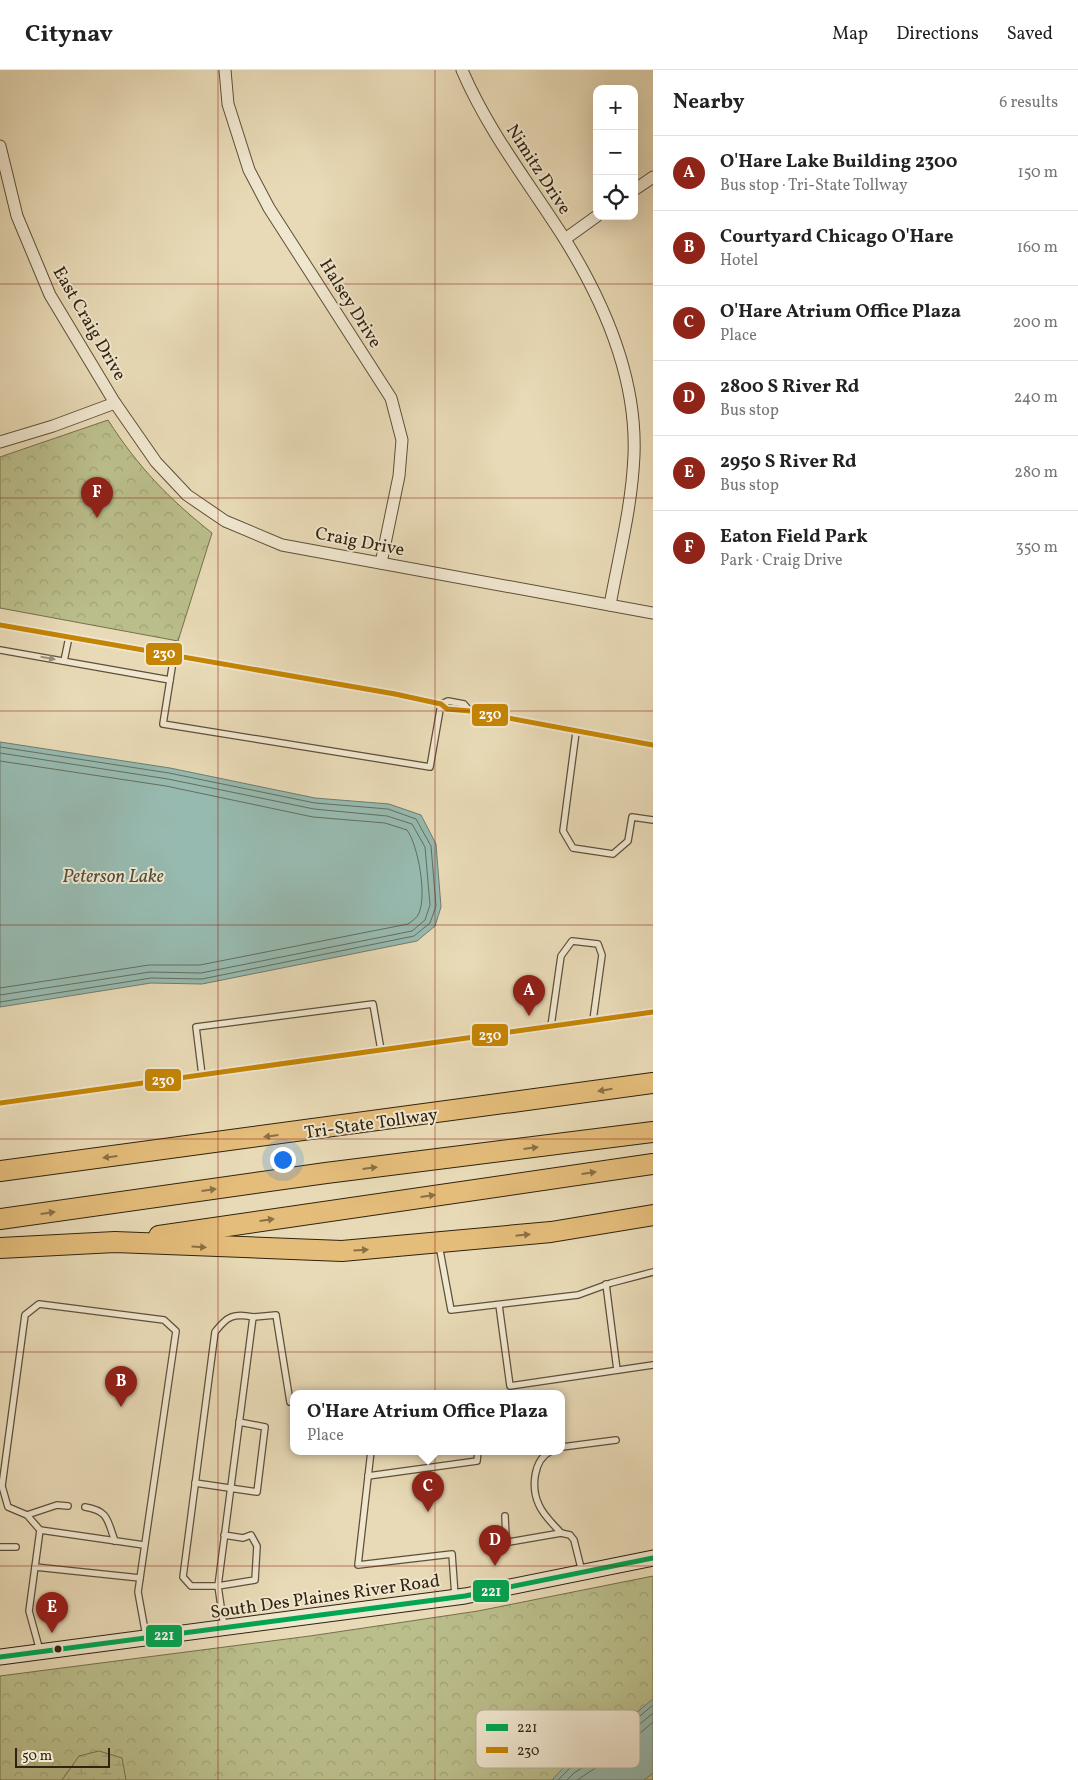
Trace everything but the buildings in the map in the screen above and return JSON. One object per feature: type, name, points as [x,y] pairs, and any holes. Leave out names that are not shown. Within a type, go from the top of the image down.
[{"type":"highway","name":"Tri-State Tollway","points":[[0,1172],[653,1083]]},
{"type":"highway","points":[[0,1219],[326,1173],[653,1132]]},
{"type":"highway","points":[[115,1242],[653,1164]]},
{"type":"highway","points":[[0,1248],[115,1242],[342,1251],[438,1244],[551,1232],[653,1215]]},
{"type":"main road","name":"South Des Plaines River Road","points":[[0,1657],[455,1598],[582,1574],[653,1558]]},
{"type":"street","name":"Halsey Drive","points":[[225,70],[228,104],[249,170],[269,208],[391,398],[402,440],[399,476],[381,563]]},
{"type":"street","name":"Nimitz Drive","points":[[462,70],[491,127],[564,239],[595,292],[611,331],[623,369],[631,409],[634,454],[630,497],[610,605]]},
{"type":"street","name":"East Craig Drive","points":[[0,146],[5,195],[50,295],[115,403]]},
{"type":"street","points":[[638,187],[653,177]]},
{"type":"street","points":[[564,239],[593,219]]},
{"type":"street","name":"Craig Drive","points":[[115,403],[156,462],[187,495],[226,521],[282,545],[653,613]]},
{"type":"street","points":[[0,442],[53,426],[115,403]]},
{"type":"lane","points":[[0,625],[395,694],[441,704],[448,701],[464,704],[470,711],[653,745]]},
{"type":"lane","points":[[64,661],[69,637]]},
{"type":"lane","points":[[0,650],[170,680]]},
{"type":"lane","points":[[174,655],[163,724],[430,767],[441,704]]},
{"type":"lane","points":[[576,732],[563,831],[573,848],[613,854],[628,841],[632,817],[653,820]]},
{"type":"lane","points":[[551,1026],[561,956],[572,941],[598,944],[602,954],[593,1020]]},
{"type":"lane","points":[[202,1075],[196,1027],[373,1004],[381,1050]]},
{"type":"lane","points":[[0,1103],[653,1012]]},
{"type":"lane","points":[[438,1244],[451,1310],[578,1295],[606,1284],[653,1272]]},
{"type":"lane","points":[[606,1284],[617,1370]]},
{"type":"lane","points":[[144,1545],[40,1530],[27,1515],[8,1507],[2,1486],[25,1316],[39,1304],[164,1320],[176,1331],[138,1592],[146,1638]]},
{"type":"lane","points":[[499,1305],[510,1386],[653,1365]]},
{"type":"lane","points":[[224,1535],[242,1538],[251,1535],[257,1546],[255,1580],[218,1586],[191,1586],[183,1577],[215,1332],[223,1322],[238,1314],[253,1317],[276,1315],[290,1402]]},
{"type":"lane","points":[[224,1628],[218,1586],[253,1317]]},
{"type":"lane","points":[[195,1483],[257,1492],[265,1427],[239,1422]]},
{"type":"lane","points":[[565,1447],[616,1440]]},
{"type":"lane","points":[[371,1455],[358,1565],[452,1554],[455,1598]]},
{"type":"lane","points":[[368,1476],[478,1462],[478,1455]]},
{"type":"lane","points":[[543,1455],[536,1470],[537,1499],[540,1507],[561,1533]]},
{"type":"lane","points":[[27,1515],[57,1505],[68,1506]]},
{"type":"lane","points":[[85,1508],[98,1510],[106,1515],[115,1541]]},
{"type":"lane","points":[[505,1516],[506,1538],[509,1542],[561,1533],[572,1536],[582,1574]]},
{"type":"lane","points":[[40,1530],[29,1611],[40,1652]]},
{"type":"lane","points":[[0,1547],[16,1547]]},
{"type":"lane","points":[[35,1567],[140,1578]]},
{"type":"green space","points":[[108,420],[131,453],[155,481],[182,508],[212,533],[178,641],[0,608],[0,457]]},
{"type":"green space","points":[[653,1576],[653,1780],[0,1780],[0,1676],[310,1636],[478,1611]]},
{"type":"green space","points":[[99,1751],[122,1758],[126,1780],[62,1780],[79,1756]]},
{"type":"water","name":"Peterson Lake","points":[[0,742],[170,768],[315,798],[389,804],[421,815],[436,844],[441,907],[435,926],[417,941],[202,984],[151,983],[0,1007]]},
{"type":"water","points":[[653,1699],[653,1773],[644,1780],[552,1780],[563,1768],[640,1768],[640,1710]]},
{"type":"transit line","name":"230","points":[[0,625],[395,694],[441,704],[447,709],[470,711],[653,745]]},
{"type":"transit line","name":"230","points":[[0,1103],[653,1012]]},
{"type":"transit line","name":"221","points":[[0,1657],[465,1596],[653,1558]]},
{"type":"place","name":"Eaton Field Park","points":[[97,518]]},
{"type":"place","name":"O'Hare Lake Building 2300","points":[[529,1016]]},
{"type":"place","name":"Courtyard Chicago O'Hare","points":[[121,1407]]},
{"type":"place","name":"O'Hare Atrium Office Plaza","points":[[428,1512]]},
{"type":"place","name":"2800 S River Rd","points":[[495,1566]]},
{"type":"place","name":"2950 S River Rd","points":[[52,1633]]}]
